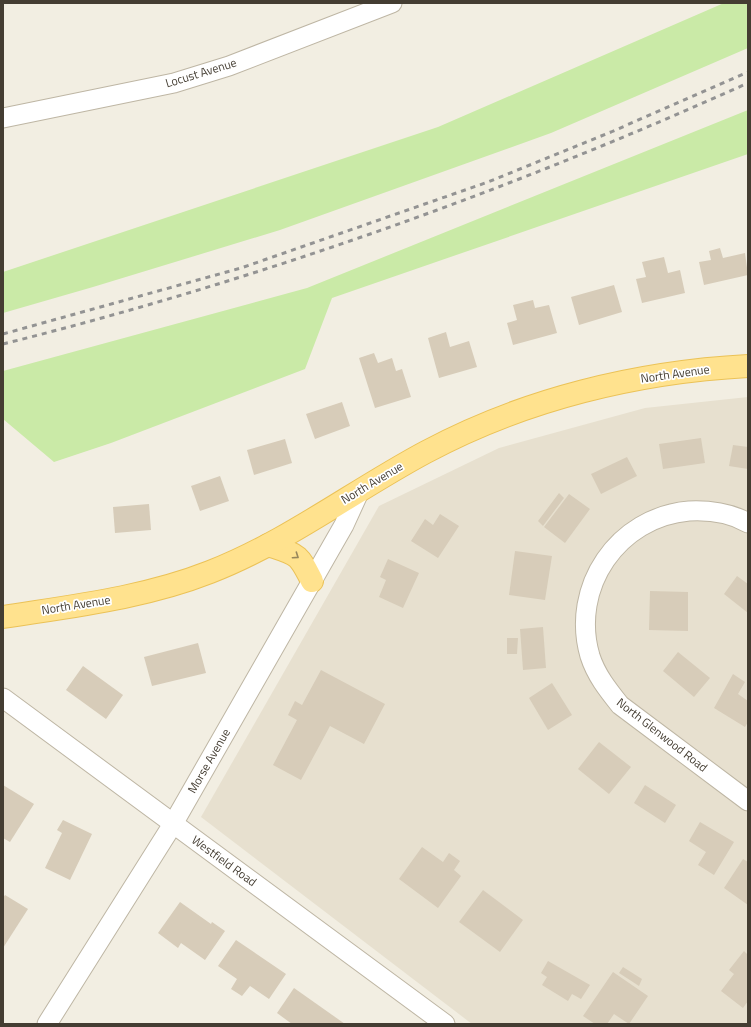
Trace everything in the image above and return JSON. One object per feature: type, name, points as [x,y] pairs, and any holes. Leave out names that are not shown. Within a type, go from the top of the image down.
[{"type":"main road","name":"North Avenue","points":[[3,617],[124,597],[165,588],[210,572],[268,545],[422,454],[468,432],[558,398],[607,385],[693,371],[748,366]]},
{"type":"main road","points":[[268,545],[292,553],[302,560],[312,581]]},
{"type":"street","name":"Locust Avenue","points":[[3,118],[174,83],[229,66],[392,3]]},
{"type":"street","name":"Morse Avenue","points":[[47,1024],[173,824],[344,525],[360,490]]},
{"type":"street","name":"North Glenwood Road","points":[[748,523],[722,513],[699,510],[676,512],[643,524],[624,538],[608,555],[602,565],[591,586],[586,609],[585,632],[594,666],[605,687],[620,704],[748,801]]},
{"type":"street","name":"Westfield Road","points":[[3,698],[445,1024]]},
{"type":"shaded area","points":[[748,397],[748,1024],[472,1024],[201,817],[379,506],[499,448],[645,408]]},
{"type":"green space","points":[[724,3],[748,3],[748,48],[551,133],[280,230],[3,313],[3,272],[438,127]]},
{"type":"green space","points":[[748,110],[748,154],[332,298],[305,369],[111,443],[54,462],[3,419],[3,371],[307,288]]},
{"type":"building","points":[[720,248],[723,258],[745,253],[748,275],[704,285],[699,262],[711,260],[709,251]]},
{"type":"building","points":[[664,257],[668,273],[680,270],[685,293],[642,303],[636,279],[646,277],[642,262]]},
{"type":"building","points":[[614,285],[622,312],[579,325],[571,297]]},
{"type":"building","points":[[533,300],[535,308],[549,305],[557,333],[513,345],[507,323],[517,320],[513,305]]},
{"type":"building","points":[[446,332],[450,347],[469,341],[477,367],[439,378],[428,338]]},
{"type":"building","points":[[374,353],[378,363],[392,358],[396,371],[402,369],[411,397],[375,408],[359,358]]},
{"type":"building","points":[[342,402],[350,426],[315,439],[306,414]]},
{"type":"building","points":[[701,438],[705,463],[663,469],[659,444]]},
{"type":"building","points":[[285,439],[292,463],[254,475],[247,450]]},
{"type":"building","points":[[733,445],[748,447],[748,469],[729,466]]},
{"type":"building","points":[[627,457],[637,476],[601,494],[591,474]]},
{"type":"building","points":[[220,476],[229,501],[200,511],[191,486]]},
{"type":"building","points":[[559,493],[564,498],[543,526],[538,521]]},
{"type":"building","points":[[569,494],[590,509],[565,543],[544,527]]},
{"type":"building","points":[[149,504],[151,530],[115,533],[113,507]]},
{"type":"building","points":[[440,514],[459,526],[438,558],[411,541],[425,519],[433,525]]},
{"type":"building","points":[[515,551],[552,556],[545,600],[509,595]]},
{"type":"building","points":[[388,559],[419,573],[403,608],[379,597],[386,580],[380,577]]},
{"type":"building","points":[[737,576],[748,584],[748,613],[724,594]]},
{"type":"building","points":[[650,591],[688,592],[688,631],[649,630]]},
{"type":"building","points":[[543,627],[546,668],[523,670],[520,629]]},
{"type":"building","points":[[507,638],[518,638],[517,654],[507,654]]},
{"type":"building","points":[[198,643],[206,673],[152,686],[144,657]]},
{"type":"building","points":[[678,652],[710,678],[694,697],[663,671]]},
{"type":"building","points":[[83,666],[123,695],[106,719],[66,690]]},
{"type":"building","points":[[321,670],[385,704],[364,744],[330,726],[301,780],[273,765],[297,720],[288,715],[295,701],[302,705]]},
{"type":"building","points":[[733,674],[745,682],[738,694],[748,701],[748,722],[745,727],[714,708]]},
{"type":"building","points":[[552,683],[572,715],[548,730],[529,698]]},
{"type":"building","points":[[599,742],[631,767],[609,794],[578,769]]},
{"type":"building","points":[[3,785],[34,804],[10,842],[3,838]]},
{"type":"building","points":[[645,785],[676,805],[665,823],[634,803]]},
{"type":"building","points":[[63,820],[92,834],[70,880],[45,868],[62,833],[57,830]]},
{"type":"building","points":[[700,822],[734,842],[714,875],[698,865],[706,852],[689,841]]},
{"type":"building","points":[[422,847],[443,862],[449,853],[460,861],[454,870],[461,876],[438,908],[399,879]]},
{"type":"building","points":[[743,859],[748,862],[748,905],[724,888]]},
{"type":"building","points":[[483,890],[523,920],[500,952],[459,922]]},
{"type":"building","points":[[5,895],[28,909],[3,948],[3,898]]},
{"type":"building","points":[[180,902],[211,924],[212,922],[225,931],[205,960],[181,943],[178,948],[158,933]]},
{"type":"building","points":[[236,940],[286,974],[269,999],[250,986],[242,996],[231,989],[237,979],[218,966]]},
{"type":"building","points":[[744,951],[748,955],[748,1001],[743,1008],[721,991],[734,974],[729,970]]},
{"type":"building","points":[[548,961],[590,985],[581,999],[572,994],[568,1001],[542,985],[547,977],[541,973]]},
{"type":"building","points":[[623,967],[642,979],[639,986],[619,973]]},
{"type":"building","points":[[613,972],[648,996],[629,1024],[614,1014],[607,1024],[595,1024],[583,1016]]},
{"type":"building","points":[[294,988],[345,1024],[292,1024],[277,1013]]},
{"type":"railway","points":[[3,334],[241,268],[488,182],[611,132],[748,72]]},
{"type":"railway","points":[[3,344],[99,319],[194,291],[288,262],[382,230],[566,160],[658,123],[748,83]]}]
